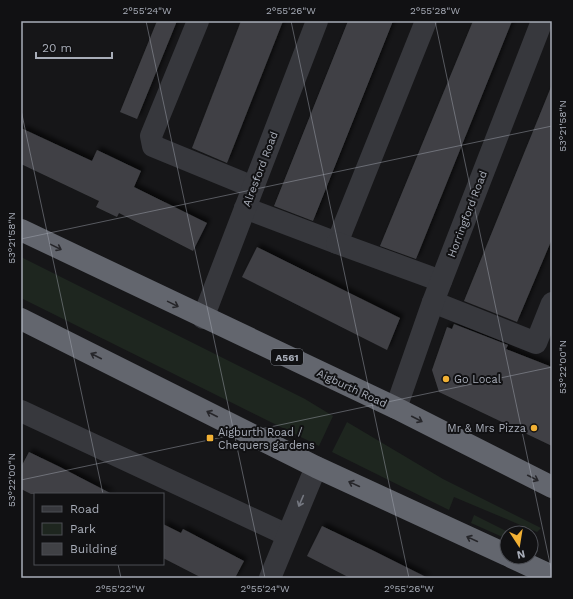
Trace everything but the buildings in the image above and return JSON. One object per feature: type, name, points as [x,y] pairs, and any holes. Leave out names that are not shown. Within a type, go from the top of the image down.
[{"type":"highway","name":"Aigburth Road","points":[[21,230],[203,318],[396,408],[552,487]]},
{"type":"highway","points":[[21,319],[316,467],[499,551]]},
{"type":"highway","points":[[528,565],[552,576]]},
{"type":"street","points":[[198,21],[151,136],[153,146],[253,187]]},
{"type":"street","name":"Alresford Road","points":[[203,318],[316,21]]},
{"type":"street","points":[[337,243],[426,21]]},
{"type":"street","name":"Horringford Road","points":[[396,408],[433,302],[542,21]]},
{"type":"street","points":[[245,208],[441,281]]},
{"type":"street","points":[[433,302],[544,346],[552,303]]},
{"type":"street","points":[[21,411],[287,535]]},
{"type":"street","points":[[270,578],[316,467]]},
{"type":"green space","points":[[21,257],[305,399],[333,416],[319,446],[21,298]]},
{"type":"green space","points":[[347,422],[443,479],[535,525],[520,525],[454,497],[449,510],[332,452]]},
{"type":"green space","points":[[474,515],[499,528],[499,535],[471,523]]},
{"type":"place","name":"Go Local","points":[[446,379]]},
{"type":"place","name":"Mr & Mrs Pizza","points":[[534,428]]},
{"type":"place","name":"Aigburth Road / Chequers gardens","points":[[210,438]]}]
